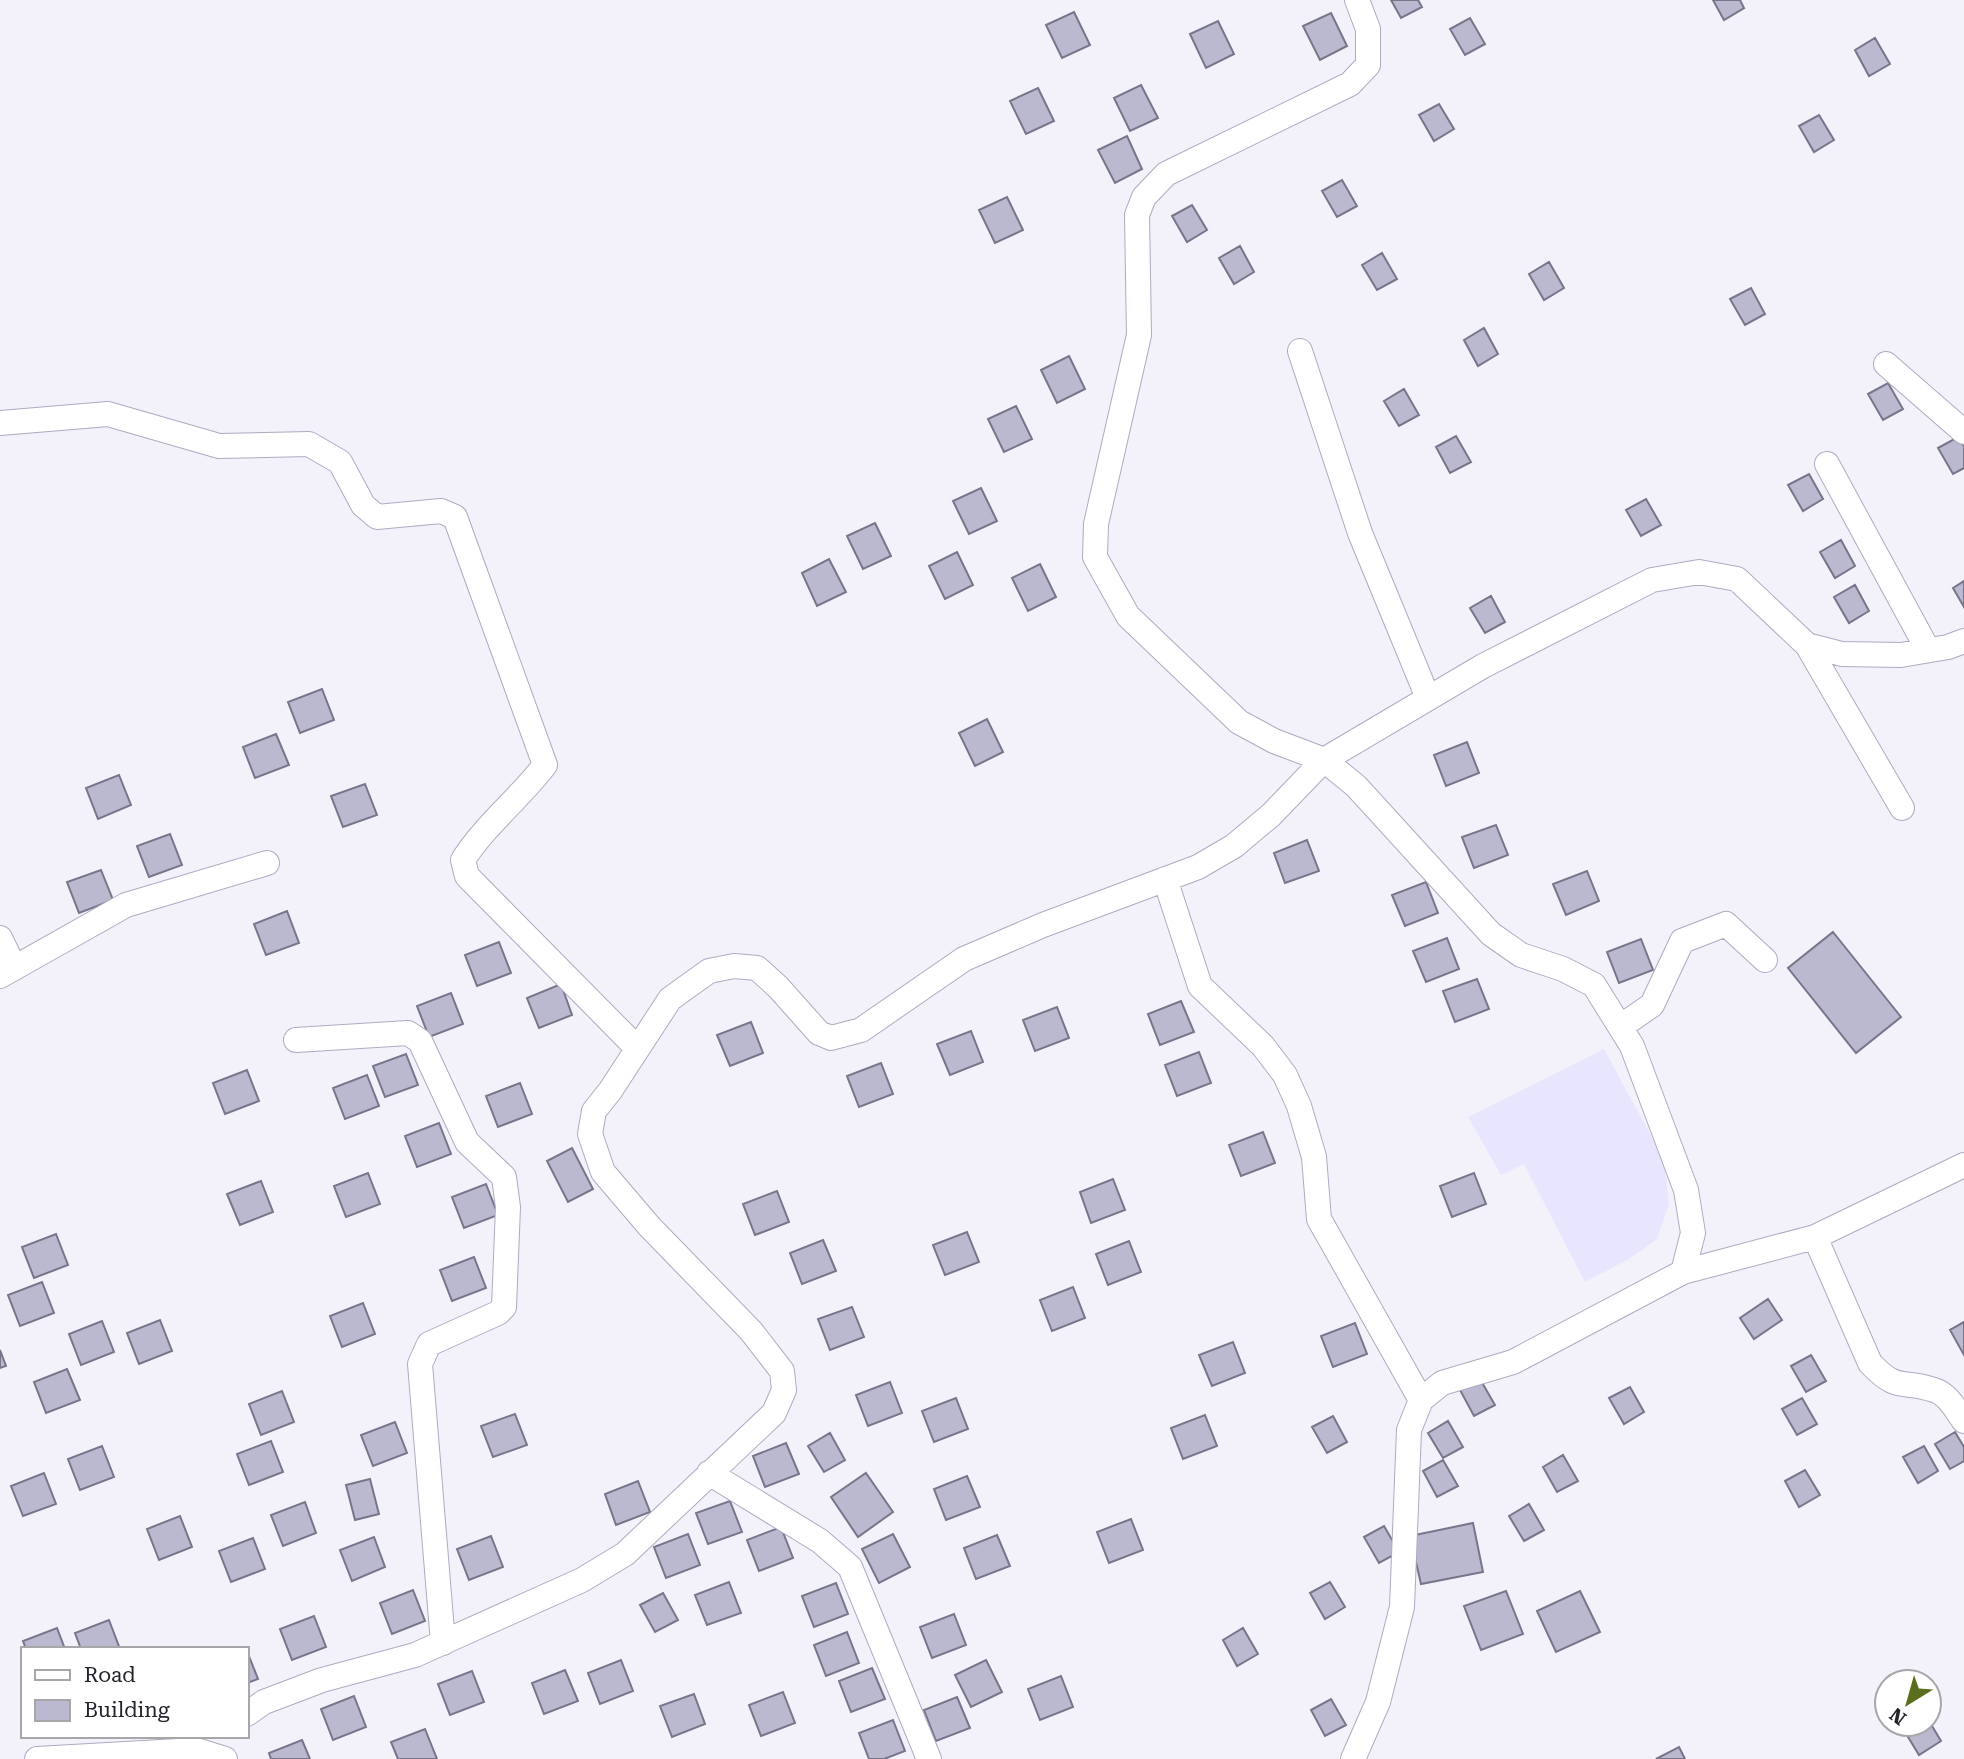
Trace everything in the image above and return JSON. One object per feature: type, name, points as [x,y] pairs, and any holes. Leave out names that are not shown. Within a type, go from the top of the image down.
[{"type":"street","points":[[1357,0],[1368,29],[1368,65],[1350,84],[1166,174],[1144,197],[1137,215],[1139,335],[1096,524],[1095,557],[1128,617],[1239,722],[1274,741],[1324,760],[1356,786],[1491,934],[1521,956],[1563,969],[1594,985],[1632,1046],[1686,1190],[1693,1233],[1683,1272]]},
{"type":"street","points":[[1300,351],[1360,533],[1429,698]]},
{"type":"street","points":[[1886,364],[1964,432]]},
{"type":"street","points":[[0,423],[108,414],[219,446],[309,444],[340,462],[363,505],[377,517],[441,511],[455,517],[545,765],[527,789],[471,847],[463,860],[467,876],[636,1047]]},
{"type":"street","points":[[1827,464],[1928,650]]},
{"type":"street","points":[[248,1713],[264,1702],[323,1680],[415,1656],[582,1580],[625,1554],[774,1413],[784,1391],[782,1371],[751,1331],[649,1226],[603,1172],[590,1134],[594,1111],[670,999],[709,971],[734,966],[757,968],[819,1033],[831,1038],[861,1030],[964,959],[1198,867],[1234,846],[1271,815],[1324,760],[1483,666],[1652,580],[1699,572],[1737,579],[1807,645],[1902,808]]},
{"type":"street","points":[[1807,645],[1842,654],[1901,655],[1964,641]]},
{"type":"street","points":[[0,938],[7,972],[126,905],[267,863]]},
{"type":"street","points":[[1166,879],[1200,986],[1263,1046],[1285,1075],[1299,1106],[1314,1157],[1319,1219],[1421,1400]]},
{"type":"street","points":[[1620,1027],[1653,1005],[1682,941],[1726,924],[1765,960]]},
{"type":"street","points":[[296,1040],[408,1033],[420,1041],[467,1142],[504,1177],[508,1207],[504,1307],[498,1313],[429,1344],[420,1364],[443,1643]]},
{"type":"street","points":[[1353,1759],[1378,1702],[1402,1606],[1409,1430],[1421,1400],[1442,1383],[1513,1362],[1683,1272],[1815,1237],[1964,1165]]},
{"type":"street","points":[[1815,1237],[1870,1363],[1885,1379],[1902,1386],[1935,1390],[1948,1399],[1964,1421]]},
{"type":"street","points":[[709,1473],[820,1541],[850,1567],[929,1759]]},
{"type":"street","points":[[1367,1729],[1379,1759]]},
{"type":"street","points":[[37,1759],[206,1743],[225,1759]]},
{"type":"shaded area","points":[[1604,1049],[1664,1160],[1669,1204],[1657,1239],[1629,1259],[1585,1282],[1524,1164],[1501,1175],[1468,1117]]},
{"type":"building","points":[[1391,0],[1418,0],[1422,7],[1401,18]]},
{"type":"building","points":[[1713,0],[1740,0],[1744,8],[1724,20]]},
{"type":"building","points":[[1074,12],[1090,45],[1062,58],[1046,25]]},
{"type":"building","points":[[1331,13],[1347,46],[1320,60],[1303,26]]},
{"type":"building","points":[[1470,18],[1485,44],[1465,55],[1450,29]]},
{"type":"building","points":[[1218,21],[1234,54],[1206,68],[1190,34]]},
{"type":"building","points":[[1875,38],[1890,64],[1869,76],[1855,50]]},
{"type":"building","points":[[1141,85],[1158,118],[1130,131],[1114,98]]},
{"type":"building","points":[[1038,88],[1054,121],[1026,134],[1010,101]]},
{"type":"building","points":[[1439,104],[1454,129],[1434,141],[1419,115]]},
{"type":"building","points":[[1819,115],[1834,140],[1814,152],[1799,126]]},
{"type":"building","points":[[1127,136],[1142,169],[1115,183],[1098,150]]},
{"type":"building","points":[[1342,180],[1357,206],[1337,217],[1322,191]]},
{"type":"building","points":[[1007,197],[1023,230],[995,243],[979,210]]},
{"type":"building","points":[[1192,205],[1207,230],[1187,242],[1172,216]]},
{"type":"building","points":[[1240,246],[1254,272],[1234,284],[1219,258]]},
{"type":"building","points":[[1382,253],[1397,279],[1377,290],[1362,265]]},
{"type":"building","points":[[1549,262],[1564,288],[1544,300],[1529,274]]},
{"type":"building","points":[[1751,288],[1765,314],[1745,325],[1730,299]]},
{"type":"building","points":[[1484,328],[1498,354],[1478,366],[1464,340]]},
{"type":"building","points":[[1069,356],[1085,389],[1057,403],[1041,370]]},
{"type":"building","points":[[1888,383],[1903,409],[1883,420],[1868,394]]},
{"type":"building","points":[[1404,389],[1419,415],[1399,426],[1384,401]]},
{"type":"building","points":[[1016,406],[1032,439],[1004,452],[988,419]]},
{"type":"building","points":[[1456,436],[1471,462],[1450,473],[1436,447]]},
{"type":"building","points":[[1958,437],[1964,446],[1964,468],[1953,474],[1938,448]]},
{"type":"building","points":[[1809,474],[1823,499],[1803,511],[1788,485]]},
{"type":"building","points":[[981,488],[997,521],[969,534],[953,501]]},
{"type":"building","points":[[1646,499],[1661,525],[1641,536],[1626,510]]},
{"type":"building","points":[[875,523],[891,556],[863,569],[847,536]]},
{"type":"building","points":[[1841,540],[1855,566],[1835,578],[1820,552]]},
{"type":"building","points":[[957,552],[973,585],[945,599],[929,566]]},
{"type":"building","points":[[829,559],[846,592],[817,606],[802,573]]},
{"type":"building","points":[[1040,564],[1056,597],[1028,611],[1012,578]]},
{"type":"building","points":[[1964,581],[1964,607],[1953,588]]},
{"type":"building","points":[[1855,585],[1869,611],[1849,623],[1834,597]]},
{"type":"building","points":[[1491,596],[1505,622],[1485,633],[1470,608]]},
{"type":"building","points":[[322,689],[334,720],[300,733],[288,702]]},
{"type":"building","points":[[987,719],[1003,752],[975,766],[959,733]]},
{"type":"building","points":[[276,734],[289,765],[255,778],[243,747]]},
{"type":"building","points":[[1467,742],[1479,773],[1446,786],[1434,755]]},
{"type":"building","points":[[119,775],[131,805],[98,819],[86,788]]},
{"type":"building","points":[[365,784],[377,815],[343,827],[331,796]]},
{"type":"building","points":[[1496,825],[1508,855],[1474,868],[1462,837]]},
{"type":"building","points":[[170,834],[182,865],[149,877],[137,846]]},
{"type":"building","points":[[1307,840],[1319,871],[1285,883],[1274,853]]},
{"type":"building","points":[[101,870],[113,900],[79,913],[67,882]]},
{"type":"building","points":[[1587,871],[1599,901],[1566,915],[1553,884]]},
{"type":"building","points":[[1426,882],[1438,913],[1405,926],[1392,895]]},
{"type":"building","points":[[287,911],[299,943],[266,955],[254,924]]},
{"type":"building","points":[[1833,932],[1901,1017],[1856,1053],[1788,968]]},
{"type":"building","points":[[1447,938],[1459,969],[1426,982],[1413,951]]},
{"type":"building","points":[[1641,939],[1653,970],[1619,983],[1607,952]]},
{"type":"building","points":[[499,942],[511,973],[477,986],[465,955]]},
{"type":"building","points":[[1477,979],[1489,1009],[1455,1022],[1443,991]]},
{"type":"building","points":[[561,984],[572,1015],[539,1028],[527,998]]},
{"type":"building","points":[[451,993],[463,1024],[429,1037],[417,1006]]},
{"type":"building","points":[[1181,1001],[1194,1032],[1160,1045],[1148,1014]]},
{"type":"building","points":[[1057,1007],[1069,1038],[1035,1051],[1023,1020]]},
{"type":"building","points":[[751,1022],[763,1053],[730,1066],[717,1035]]},
{"type":"building","points":[[971,1031],[983,1062],[950,1075],[937,1044]]},
{"type":"building","points":[[1199,1052],[1211,1083],[1177,1096],[1165,1065]]},
{"type":"building","points":[[406,1054],[418,1085],[385,1097],[373,1066]]},
{"type":"building","points":[[881,1063],[893,1094],[859,1107],[847,1076]]},
{"type":"building","points":[[247,1070],[259,1101],[225,1114],[213,1083]]},
{"type":"building","points":[[367,1075],[379,1106],[345,1119],[333,1088]]},
{"type":"building","points":[[520,1083],[532,1114],[498,1127],[486,1096]]},
{"type":"building","points":[[439,1123],[451,1154],[417,1167],[405,1136]]},
{"type":"building","points":[[1263,1132],[1275,1163],[1241,1176],[1229,1145]]},
{"type":"building","points":[[572,1148],[593,1189],[568,1202],[547,1161]]},
{"type":"building","points":[[368,1173],[380,1204],[346,1217],[334,1186]]},
{"type":"building","points":[[1474,1173],[1486,1204],[1452,1217],[1440,1186]]},
{"type":"building","points":[[1113,1179],[1125,1210],[1091,1223],[1080,1192]]},
{"type":"building","points":[[261,1181],[273,1212],[240,1225],[227,1194]]},
{"type":"building","points":[[486,1184],[498,1215],[464,1228],[452,1197]]},
{"type":"building","points":[[777,1191],[789,1222],[755,1235],[743,1204]]},
{"type":"building","points":[[967,1232],[979,1262],[945,1275],[933,1245]]},
{"type":"building","points":[[56,1234],[68,1265],[34,1278],[22,1247]]},
{"type":"building","points":[[823,1240],[836,1271],[802,1284],[790,1253]]},
{"type":"building","points":[[1129,1241],[1141,1272],[1108,1285],[1096,1254]]},
{"type":"building","points":[[474,1257],[486,1288],[452,1301],[440,1270]]},
{"type":"building","points":[[42,1282],[54,1313],[20,1326],[8,1295]]},
{"type":"building","points":[[1073,1287],[1085,1318],[1052,1331],[1040,1300]]},
{"type":"building","points":[[1768,1299],[1782,1320],[1754,1339],[1740,1318]]},
{"type":"building","points":[[363,1303],[375,1334],[342,1347],[330,1316]]},
{"type":"building","points":[[852,1307],[864,1337],[830,1350],[818,1319]]},
{"type":"building","points":[[160,1320],[172,1351],[139,1364],[127,1333]]},
{"type":"building","points":[[102,1321],[114,1352],[81,1365],[69,1334]]},
{"type":"building","points":[[1964,1322],[1964,1355],[1950,1330]]},
{"type":"building","points":[[1355,1323],[1367,1354],[1333,1367],[1321,1336]]},
{"type":"building","points":[[1233,1342],[1245,1373],[1212,1386],[1199,1355]]},
{"type":"building","points":[[0,1350],[6,1366],[0,1368]]},
{"type":"building","points":[[1811,1355],[1826,1381],[1806,1392],[1791,1366]]},
{"type":"building","points":[[67,1369],[80,1400],[46,1413],[34,1382]]},
{"type":"building","points":[[1480,1379],[1495,1405],[1474,1416],[1460,1390]]},
{"type":"building","points":[[890,1382],[902,1413],[868,1426],[856,1395]]},
{"type":"building","points":[[1630,1387],[1644,1412],[1624,1424],[1609,1398]]},
{"type":"building","points":[[282,1391],[294,1422],[261,1435],[249,1404]]},
{"type":"building","points":[[956,1398],[968,1429],[934,1442],[922,1411]]},
{"type":"building","points":[[1802,1398],[1817,1424],[1797,1435],[1782,1409]]},
{"type":"building","points":[[515,1414],[527,1445],[493,1457],[481,1426]]},
{"type":"building","points":[[1205,1415],[1217,1446],[1183,1459],[1171,1428]]},
{"type":"building","points":[[1333,1416],[1347,1442],[1327,1453],[1312,1427]]},
{"type":"building","points":[[1448,1421],[1463,1447],[1443,1458],[1428,1433]]},
{"type":"building","points":[[395,1422],[407,1453],[373,1466],[361,1435]]},
{"type":"building","points":[[1955,1432],[1964,1447],[1964,1461],[1950,1469],[1935,1444]]},
{"type":"building","points":[[830,1433],[845,1460],[824,1472],[808,1446]]},
{"type":"building","points":[[271,1441],[283,1472],[249,1485],[237,1454]]},
{"type":"building","points":[[786,1443],[799,1474],[765,1487],[753,1456]]},
{"type":"building","points":[[102,1446],[114,1477],[80,1490],[68,1459]]},
{"type":"building","points":[[1924,1446],[1938,1471],[1918,1483],[1903,1457]]},
{"type":"building","points":[[1563,1455],[1578,1481],[1557,1492],[1543,1467]]},
{"type":"building","points":[[1443,1460],[1458,1486],[1437,1497],[1423,1471]]},
{"type":"building","points":[[1805,1470],[1820,1495],[1799,1507],[1785,1481]]},
{"type":"building","points":[[44,1473],[56,1504],[23,1516],[11,1486]]},
{"type":"building","points":[[866,1473],[893,1512],[858,1537],[831,1497]]},
{"type":"building","points":[[967,1476],[980,1507],[946,1520],[934,1489]]},
{"type":"building","points":[[370,1479],[379,1514],[355,1520],[346,1485]]},
{"type":"building","points":[[638,1481],[650,1512],[616,1525],[605,1494]]},
{"type":"building","points":[[730,1501],[742,1532],[708,1544],[696,1513]]},
{"type":"building","points":[[305,1502],[316,1533],[283,1546],[271,1515]]},
{"type":"building","points":[[1529,1504],[1544,1530],[1524,1541],[1509,1516]]},
{"type":"building","points":[[180,1516],[192,1547],[159,1560],[147,1529]]},
{"type":"building","points":[[1131,1519],[1143,1550],[1109,1563],[1097,1532]]},
{"type":"building","points":[[1473,1523],[1483,1572],[1421,1584],[1410,1536]]},
{"type":"building","points":[[1384,1526],[1399,1552],[1379,1563],[1364,1537]]},
{"type":"building","points":[[781,1527],[793,1558],[759,1571],[747,1540]]},
{"type":"building","points":[[688,1534],[700,1565],[666,1578],[654,1547]]},
{"type":"building","points":[[893,1534],[910,1567],[879,1583],[862,1549]]},
{"type":"building","points":[[997,1535],[1010,1566],[976,1579],[964,1548]]},
{"type":"building","points":[[491,1536],[503,1567],[469,1580],[457,1549]]},
{"type":"building","points":[[374,1537],[385,1567],[352,1581],[340,1550]]},
{"type":"building","points":[[253,1538],[265,1569],[231,1582],[219,1551]]},
{"type":"building","points":[[729,1582],[741,1613],[707,1625],[695,1595]]},
{"type":"building","points":[[1330,1582],[1345,1607],[1325,1619],[1310,1593]]},
{"type":"building","points":[[836,1583],[848,1614],[814,1627],[802,1596]]},
{"type":"building","points":[[413,1590],[425,1621],[392,1634],[380,1603]]},
{"type":"building","points":[[1506,1591],[1523,1634],[1481,1650],[1464,1606]]},
{"type":"building","points":[[1580,1591],[1600,1632],[1556,1652],[1537,1611]]},
{"type":"building","points":[[663,1593],[678,1620],[655,1632],[640,1605]]},
{"type":"building","points":[[954,1614],[966,1645],[932,1658],[920,1627]]},
{"type":"building","points":[[314,1616],[326,1647],[292,1660],[280,1629]]},
{"type":"building","points":[[109,1620],[119,1647],[80,1647],[75,1633]]},
{"type":"building","points":[[57,1628],[64,1647],[25,1647],[23,1641]]},
{"type":"building","points":[[1243,1628],[1258,1654],[1237,1666],[1223,1640]]},
{"type":"building","points":[[847,1632],[859,1663],[826,1676],[814,1645]]},
{"type":"building","points":[[248,1654],[258,1679],[248,1683]]},
{"type":"building","points":[[621,1660],[633,1691],[600,1704],[588,1673]]},
{"type":"building","points":[[986,1660],[1002,1692],[971,1707],[955,1675]]},
{"type":"building","points":[[872,1668],[885,1699],[851,1712],[839,1681]]},
{"type":"building","points":[[565,1670],[578,1701],[544,1714],[532,1683]]},
{"type":"building","points":[[472,1671],[484,1702],[450,1715],[438,1684]]},
{"type":"building","points":[[1061,1676],[1073,1707],[1040,1720],[1028,1689]]},
{"type":"building","points":[[783,1692],[795,1723],[761,1736],[749,1705]]},
{"type":"building","points":[[694,1694],[705,1724],[672,1737],[660,1706]]},
{"type":"building","points":[[354,1696],[366,1727],[333,1740],[321,1709]]},
{"type":"building","points":[[957,1697],[970,1728],[936,1741],[924,1710]]},
{"type":"building","points":[[1331,1699],[1346,1725],[1325,1736],[1311,1710]]},
{"type":"building","points":[[893,1720],[905,1751],[884,1759],[869,1759],[859,1733]]},
{"type":"building","points":[[425,1729],[437,1759],[398,1759],[391,1742]]},
{"type":"building","points":[[1909,1738],[1939,1738],[1941,1741],[1919,1755]]},
{"type":"building","points":[[302,1740],[310,1759],[271,1759],[269,1753]]},
{"type":"building","points":[[1679,1747],[1685,1759],[1656,1759]]}]
